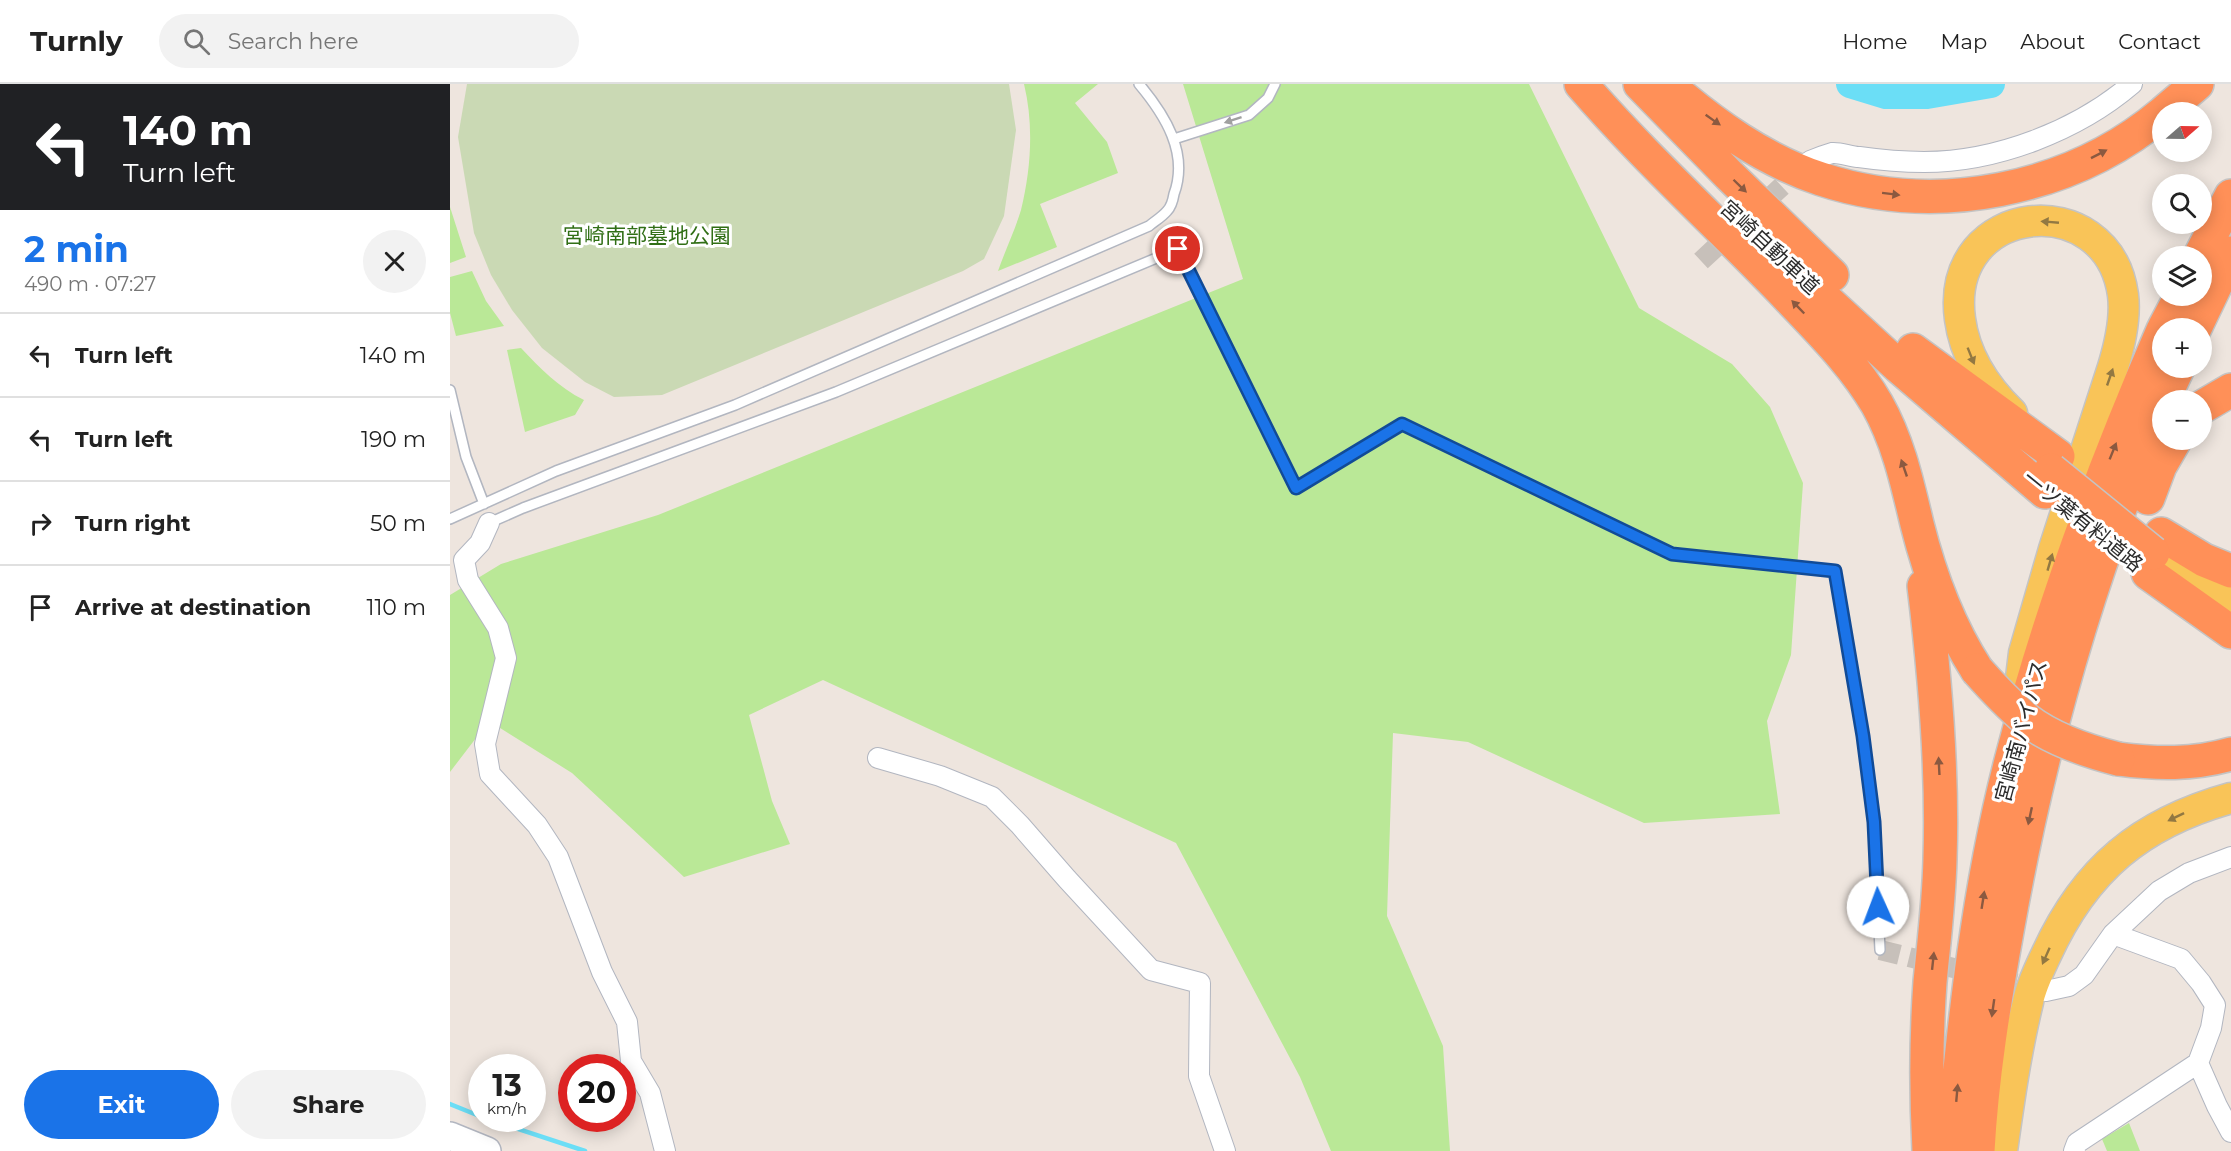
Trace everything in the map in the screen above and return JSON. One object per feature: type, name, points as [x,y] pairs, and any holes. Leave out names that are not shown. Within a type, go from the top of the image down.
[{"type":"highway","points":[[1581,84],[1774,282],[1853,367],[1877,404],[1894,440],[1907,476],[1917,525],[1938,595],[1963,648],[1977,670],[1999,695],[2029,721],[2088,751],[2118,759],[2164,764],[2213,759],[2231,754]]},
{"type":"highway","name":"宮崎自動車道","points":[[1607,84],[1674,156],[1769,247],[1948,395]]},
{"type":"highway","name":"宮崎自動車道","points":[[1640,84],[1823,267],[1913,350],[1948,395]]},
{"type":"highway","points":[[1667,84],[1695,108],[1727,130],[1758,150],[1786,164],[1819,179],[1893,195],[1946,197],[2001,190],[2028,183],[2056,174],[2115,146],[2152,121]]},
{"type":"highway","points":[[2176,102],[2197,84]]},
{"type":"highway","points":[[2205,246],[2231,196]]},
{"type":"highway","points":[[2200,318],[2231,253]]},
{"type":"highway","points":[[1913,350],[2052,473]]},
{"type":"highway","name":"宮崎南バイパス","points":[[1952,1151],[1960,1059],[1971,974],[1988,872],[2010,763],[2061,592],[2102,476],[2152,356]]},
{"type":"highway","points":[[2212,401],[2231,390]]},
{"type":"highway","points":[[1948,395],[2231,608]]},
{"type":"highway","name":"宮崎南バイパス","points":[[1978,1151],[1981,1098],[1996,992],[2015,882],[2037,785],[2097,574],[2152,430]]},
{"type":"highway","points":[[2037,785],[2066,717],[2113,582],[2160,466],[2169,450]]},
{"type":"highway","points":[[1917,525],[1935,691],[1940,783],[1941,858],[1930,984],[1927,1063],[1929,1151]]},
{"type":"highway","points":[[2155,551],[2204,560],[2231,571]]},
{"type":"highway","name":"一ツ葉有料道路","points":[[2155,551],[2231,632]]},
{"type":"main road","points":[[2010,763],[2024,653],[2054,549],[2116,359],[2123,310],[2123,295],[2112,262],[2088,236],[2073,226],[2058,222],[2023,222],[1995,233],[1982,243],[1966,264],[1958,296],[1961,329],[1976,368],[1988,387],[2052,473]]},
{"type":"main road","points":[[2155,551],[2231,598]]},
{"type":"main road","points":[[2002,1151],[2010,1091],[2028,1000],[2058,929],[2090,882],[2114,856],[2171,819],[2197,807],[2231,798]]},
{"type":"main road","points":[[450,1136],[487,1151]]},
{"type":"street","points":[[1810,160],[1834,153],[1924,162],[1966,158],[2023,145],[2075,123],[2132,84]]},
{"type":"street","points":[[489,523],[480,543],[465,560],[468,580],[498,628],[506,658],[485,744],[490,774],[537,825],[558,857],[602,972],[627,1022],[631,1061],[650,1093],[665,1151]]},
{"type":"street","points":[[878,758],[940,776],[992,797],[1151,970],[1200,983],[1199,1076],[1226,1151]]},
{"type":"street","points":[[2046,991],[2069,986],[2084,975],[2114,934],[2159,891],[2189,873],[2231,857]]},
{"type":"street","points":[[2074,1151],[2077,1143],[2198,1063],[2211,1028],[2215,1005],[2201,983],[2181,959],[2114,934]]},
{"type":"street","points":[[2198,1063],[2231,1132]]},
{"type":"lane","points":[[450,519],[556,471],[735,405],[1149,226],[1169,210],[1177,186],[1179,159],[1174,139],[1160,111],[1139,84]]},
{"type":"lane","points":[[1174,139],[1249,115],[1268,98],[1275,84]]},
{"type":"lane","points":[[489,523],[523,508],[836,392],[1178,249],[1296,488],[1402,424],[1672,554],[1835,571],[1863,736],[1874,822],[1880,950]]},
{"type":"lane","points":[[450,390],[466,458],[484,504]]},
{"type":"green space","name":"宮崎南部墓地公園","points":[[467,84],[1009,84],[1016,130],[1004,216],[984,259],[963,271],[662,395],[614,397],[585,382],[542,348],[512,310],[491,275],[474,233],[458,137]]},
{"type":"green space","points":[[1024,84],[1098,84],[1075,103],[1107,142],[1118,173],[1040,204],[1057,247],[998,271],[1021,210],[1027,179],[1030,131]]},
{"type":"green space","points":[[1183,84],[1529,84],[1639,308],[1732,364],[1770,407],[1803,483],[1791,655],[1767,721],[1780,814],[1644,823],[1468,742],[1393,733],[1387,916],[1443,1046],[1450,1151],[1331,1151],[1300,1077],[1176,843],[823,680],[749,715],[772,801],[790,844],[684,877],[572,773],[489,721],[450,772],[450,595],[501,564],[658,515],[1243,279]]},
{"type":"green space","points":[[450,207],[466,257],[450,263]]},
{"type":"green space","points":[[472,271],[486,301],[504,326],[456,336],[450,313],[450,277]]},
{"type":"green space","points":[[521,348],[558,383],[584,400],[575,415],[525,432],[507,350]]},
{"type":"green space","points":[[2129,1123],[2140,1151],[2107,1151],[2102,1139]]},
{"type":"waterway","points":[[1850,84],[1886,95],[1927,95],[1991,84]]},
{"type":"waterway","points":[[450,1104],[468,1111]]},
{"type":"waterway","points":[[527,1132],[585,1151]]},
{"type":"tunnel","points":[[1701,261],[1804,166]]},
{"type":"tunnel","points":[[1880,950],[2043,990]]},
{"type":"route","points":[[1178,249],[1296,488],[1402,424],[1672,554],[1835,571],[1863,736],[1874,822],[1878,907]]}]
